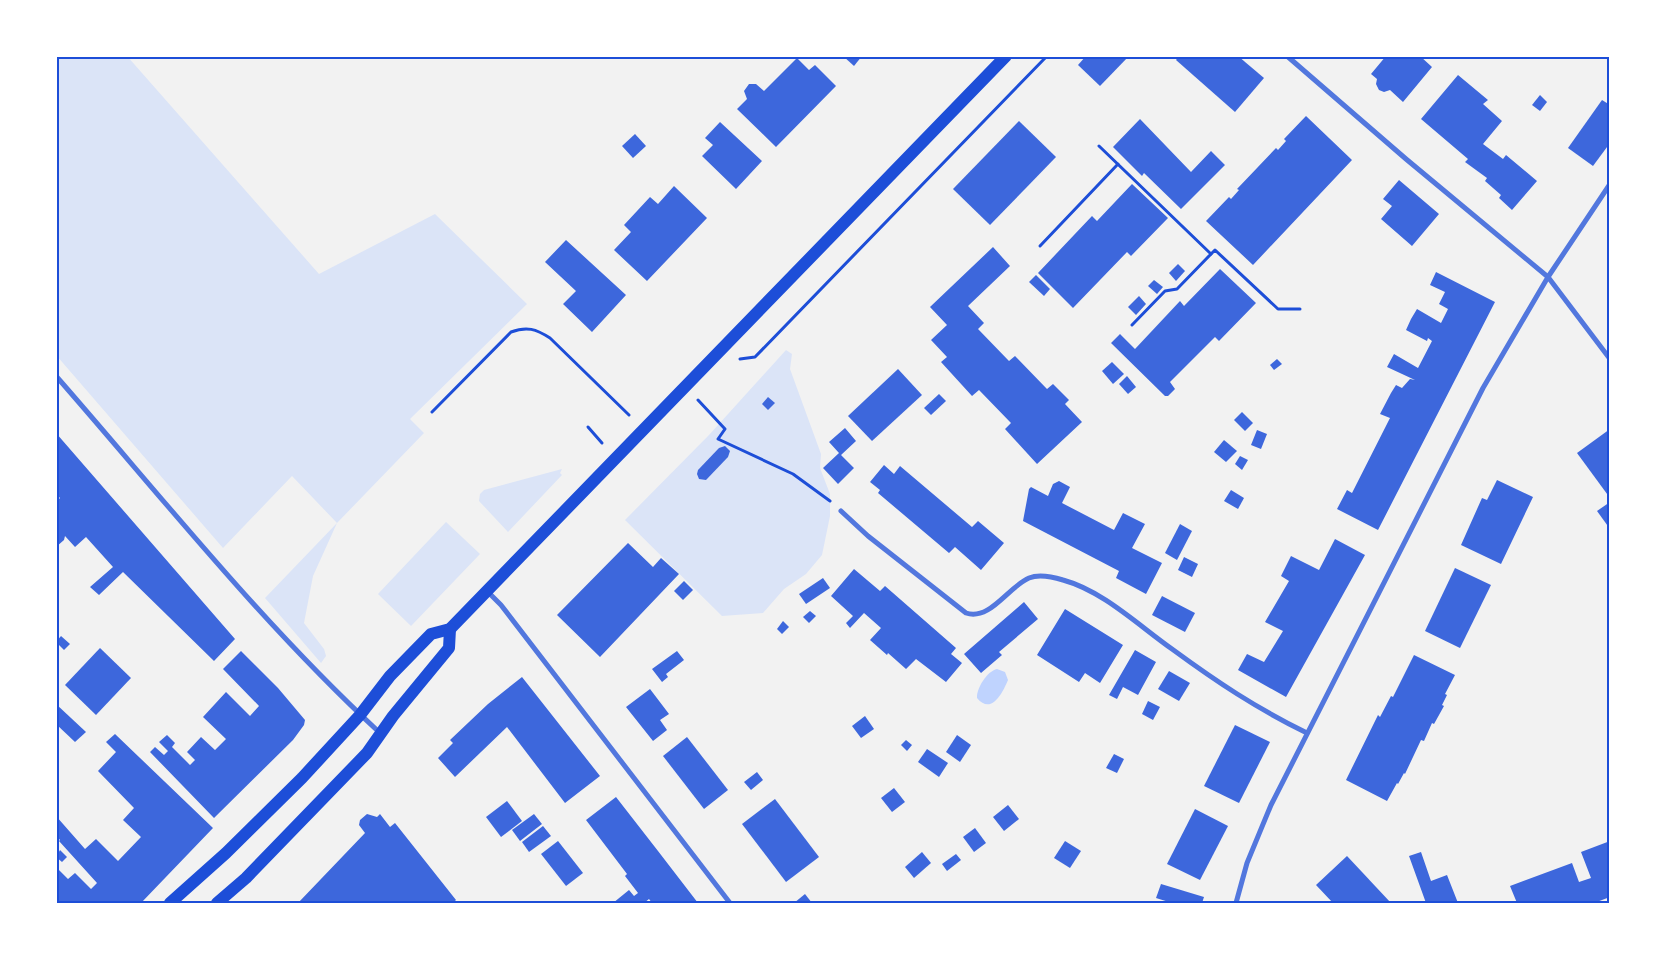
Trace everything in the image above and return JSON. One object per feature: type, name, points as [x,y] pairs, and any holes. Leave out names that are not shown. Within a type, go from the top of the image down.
[{"type":"main road","points":[[170,903],[226,853],[348,728],[390,676],[431,634],[450,629],[1006,56]]},
{"type":"main road","points":[[217,903],[246,878],[361,760],[449,648],[450,629]]},
{"type":"street","points":[[1287,56],[1406,160],[1548,277],[1610,359]]},
{"type":"street","points":[[1236,903],[1247,863],[1271,806],[1483,388],[1548,277],[1610,184]]},
{"type":"street","points":[[56,376],[240,587],[331,687],[381,734]]},
{"type":"street","points":[[841,511],[868,536],[966,613],[973,616],[985,612],[1030,578],[1046,576],[1064,580],[1113,607],[1246,702],[1307,733]]},
{"type":"street","points":[[487,591],[512,618],[730,903]]},
{"type":"path","points":[[708,364],[755,357],[1047,56]]},
{"type":"path","points":[[1099,146],[1211,254]]},
{"type":"path","points":[[1040,246],[1118,164]]},
{"type":"path","points":[[1132,325],[1164,291],[1177,289],[1215,250],[1278,309],[1300,309]]},
{"type":"path","points":[[432,412],[511,332],[523,328],[537,330],[550,338],[643,430]]},
{"type":"path","points":[[685,387],[725,429],[718,439],[793,474],[841,511]]},
{"type":"shaded area","points":[[56,56],[127,56],[319,274],[435,214],[527,304],[410,419],[424,433],[337,523],[292,476],[223,548],[56,355]]},
{"type":"shaded area","points":[[786,350],[792,354],[790,369],[821,454],[820,468],[830,494],[830,516],[822,555],[806,574],[784,589],[763,613],[722,616],[625,520],[709,435]]},
{"type":"shaded area","points":[[562,469],[560,473],[562,475],[508,532],[479,501],[480,494],[484,490]]},
{"type":"shaded area","points":[[446,522],[480,554],[411,626],[378,594]]},
{"type":"shaded area","points":[[337,523],[313,576],[304,623],[324,649],[326,656],[321,663],[265,598]]},
{"type":"water","points":[[997,669],[1005,672],[1008,680],[996,701],[987,704],[982,703],[977,698],[980,685],[993,670]]},
{"type":"building","points":[[843,56],[862,56],[854,66]]},
{"type":"building","points":[[1086,56],[1129,56],[1100,86],[1078,65]]},
{"type":"building","points":[[1179,56],[1238,56],[1264,78],[1235,112],[1176,60]]},
{"type":"building","points":[[1386,56],[1420,56],[1432,67],[1403,102],[1390,90],[1384,92],[1379,90],[1376,84],[1377,79],[1371,74]]},
{"type":"building","points":[[797,58],[809,70],[815,65],[836,86],[776,147],[737,109],[747,99],[744,91],[749,84],[756,84],[764,91]]},
{"type":"building","points":[[1458,75],[1488,100],[1483,104],[1502,121],[1483,144],[1503,159],[1506,155],[1537,181],[1512,210],[1499,198],[1501,195],[1485,181],[1487,178],[1465,162],[1468,159],[1421,119]]},
{"type":"building","points":[[1540,95],[1547,102],[1540,111],[1532,105]]},
{"type":"building","points":[[1602,100],[1610,105],[1610,143],[1593,166],[1568,148]]},
{"type":"building","points":[[1306,116],[1352,160],[1253,265],[1206,221],[1229,197],[1231,199],[1239,190],[1237,189],[1276,148],[1278,150],[1286,141],[1284,139]]},
{"type":"building","points":[[1140,119],[1191,172],[1211,151],[1225,165],[1181,209],[1144,173],[1142,176],[1113,147]]},
{"type":"building","points":[[1019,121],[1056,157],[990,225],[953,189]]},
{"type":"building","points":[[720,122],[762,161],[736,189],[702,156],[713,145],[705,138]]},
{"type":"building","points":[[635,134],[646,146],[633,158],[622,146]]},
{"type":"building","points":[[1399,180],[1439,214],[1412,246],[1381,219],[1392,206],[1383,199]]},
{"type":"building","points":[[1132,184],[1168,218],[1131,256],[1127,252],[1073,308],[1038,273],[1092,216],[1097,221]]},
{"type":"building","points":[[674,186],[707,218],[647,281],[614,250],[631,232],[624,225],[650,197],[658,204]]},
{"type":"building","points":[[566,240],[626,295],[592,332],[563,304],[576,291],[545,262]]},
{"type":"building","points":[[993,247],[1010,266],[968,306],[984,323],[978,329],[1009,361],[1015,356],[1047,389],[1053,384],[1069,400],[1065,404],[1082,422],[1037,464],[1005,429],[1011,423],[979,390],[972,396],[941,362],[947,357],[931,340],[947,325],[930,307]]},
{"type":"building","points":[[1178,264],[1185,271],[1176,281],[1169,273]]},
{"type":"building","points":[[1220,269],[1256,303],[1219,341],[1215,337],[1170,382],[1175,389],[1168,396],[1165,396],[1111,343],[1120,334],[1135,349],[1180,301],[1184,306]]},
{"type":"building","points":[[1436,272],[1495,302],[1378,530],[1337,509],[1347,490],[1352,493],[1390,418],[1380,414],[1391,393],[1396,385],[1402,388],[1410,379],[1415,380],[1387,367],[1394,354],[1418,368],[1432,341],[1428,338],[1427,341],[1406,330],[1411,319],[1417,309],[1441,323],[1448,309],[1439,304],[1445,292],[1430,285]]},
{"type":"building","points":[[1036,275],[1050,289],[1044,296],[1029,282]]},
{"type":"building","points":[[1154,280],[1163,287],[1157,294],[1148,286]]},
{"type":"building","points":[[1139,296],[1146,304],[1136,315],[1128,307]]},
{"type":"building","points":[[1277,359],[1282,364],[1274,370],[1270,365]]},
{"type":"building","points":[[1112,362],[1124,374],[1113,384],[1102,371]]},
{"type":"building","points":[[898,369],[922,395],[872,441],[848,416]]},
{"type":"building","points":[[1127,376],[1136,387],[1128,394],[1119,384]]},
{"type":"building","points":[[939,394],[946,401],[931,415],[924,408]]},
{"type":"building","points":[[768,397],[775,403],[768,410],[762,404]]},
{"type":"building","points":[[1242,412],[1253,423],[1245,431],[1234,420]]},
{"type":"building","points":[[845,428],[856,441],[841,455],[854,468],[838,484],[823,468],[839,453],[829,442]]},
{"type":"building","points":[[1610,429],[1610,498],[1577,453]]},
{"type":"building","points":[[1257,430],[1267,434],[1261,449],[1251,445]]},
{"type":"building","points":[[56,433],[235,639],[214,661],[123,572],[99,595],[90,587],[113,567],[86,537],[75,547],[65,536],[64,540],[56,547],[56,502],[60,498],[56,494]]},
{"type":"building","points":[[1224,440],[1237,451],[1226,462],[1214,452]]},
{"type":"building","points":[[725,446],[730,451],[728,457],[706,480],[699,479],[698,470],[719,448]]},
{"type":"building","points":[[1240,456],[1248,460],[1242,470],[1235,464]]},
{"type":"building","points":[[884,465],[894,474],[900,466],[972,527],[978,521],[1004,543],[981,570],[955,547],[949,553],[878,493],[880,490],[870,482]]},
{"type":"building","points":[[1497,480],[1533,497],[1501,564],[1461,545],[1482,498],[1487,500]]},
{"type":"building","points":[[1059,481],[1070,487],[1062,503],[1114,530],[1123,513],[1145,524],[1132,548],[1162,563],[1146,594],[1116,578],[1119,571],[1023,521],[1029,489],[1031,487],[1048,496],[1053,484]]},
{"type":"building","points":[[1231,490],[1244,498],[1238,509],[1224,501]]},
{"type":"building","points":[[1610,502],[1610,529],[1597,511]]},
{"type":"building","points":[[1180,524],[1192,531],[1177,560],[1165,553]]},
{"type":"building","points":[[1335,539],[1365,555],[1286,697],[1238,670],[1247,654],[1264,662],[1283,631],[1265,622],[1289,581],[1281,576],[1291,556],[1319,570]]},
{"type":"building","points":[[628,543],[653,567],[661,558],[679,574],[600,657],[557,615]]},
{"type":"building","points":[[1184,557],[1198,564],[1192,577],[1178,570]]},
{"type":"building","points":[[1455,568],[1491,585],[1460,648],[1425,631]]},
{"type":"building","points":[[854,569],[880,591],[885,586],[956,648],[951,654],[962,663],[946,682],[916,659],[906,669],[888,653],[887,655],[870,640],[881,628],[864,613],[850,628],[846,623],[853,616],[831,596]]},
{"type":"building","points":[[823,578],[830,588],[806,604],[799,594]]},
{"type":"building","points":[[684,581],[693,590],[683,600],[674,591]]},
{"type":"building","points":[[1162,596],[1195,613],[1185,632],[1152,615]]},
{"type":"building","points":[[1024,602],[1038,619],[999,652],[1002,655],[981,673],[964,654]]},
{"type":"building","points":[[1065,609],[1123,645],[1100,683],[1085,673],[1079,682],[1037,655]]},
{"type":"building","points":[[810,611],[816,616],[809,623],[803,617]]},
{"type":"building","points":[[783,621],[789,627],[782,634],[777,629]]},
{"type":"building","points":[[61,636],[70,644],[64,650],[56,642]]},
{"type":"building","points":[[100,648],[131,678],[96,715],[65,685]]},
{"type":"building","points":[[1135,650],[1156,662],[1138,695],[1123,687],[1117,699],[1109,695]]},
{"type":"building","points":[[241,651],[278,688],[305,720],[304,725],[293,740],[214,818],[150,752],[155,747],[164,755],[168,751],[159,742],[167,735],[175,743],[172,747],[190,765],[195,760],[187,752],[201,737],[215,750],[226,739],[203,717],[226,692],[250,716],[259,706],[223,669]]},
{"type":"building","points":[[677,651],[684,660],[666,674],[668,677],[662,682],[652,669]]},
{"type":"building","points":[[1414,655],[1455,675],[1445,694],[1447,695],[1442,705],[1444,706],[1434,724],[1432,723],[1424,741],[1421,740],[1405,774],[1397,783],[1387,801],[1346,780],[1378,715],[1380,717],[1391,696],[1393,697]]},
{"type":"building","points":[[1169,671],[1190,683],[1179,701],[1158,689]]},
{"type":"building","points":[[522,677],[600,776],[565,803],[507,727],[455,777],[438,758],[453,743],[450,740],[488,704]]},
{"type":"building","points":[[650,689],[669,714],[660,720],[667,730],[653,741],[626,707]]},
{"type":"building","points":[[1148,701],[1160,707],[1153,720],[1142,714]]},
{"type":"building","points":[[56,704],[86,732],[75,742],[56,724]]},
{"type":"building","points":[[865,716],[874,729],[861,738],[852,726]]},
{"type":"building","points":[[1235,725],[1270,742],[1239,803],[1204,786]]},
{"type":"building","points":[[115,734],[213,828],[141,903],[56,903],[56,867],[68,879],[75,873],[91,889],[97,883],[59,841],[56,835],[56,816],[85,849],[96,839],[118,861],[141,837],[123,820],[134,808],[98,771],[116,752],[106,742]]},
{"type":"building","points":[[957,735],[971,745],[960,762],[946,752]]},
{"type":"building","points":[[687,737],[728,790],[704,809],[663,756]]},
{"type":"building","points":[[906,740],[912,745],[907,751],[901,745]]},
{"type":"building","points":[[927,749],[948,763],[939,777],[918,762]]},
{"type":"building","points":[[1114,754],[1124,759],[1117,773],[1106,768]]},
{"type":"building","points":[[757,772],[763,780],[751,790],[744,782]]},
{"type":"building","points":[[894,788],[905,802],[892,812],[881,798]]},
{"type":"building","points":[[616,797],[698,903],[652,903],[649,899],[644,903],[613,903],[629,890],[634,896],[638,893],[625,876],[627,874],[586,820]]},
{"type":"building","points":[[775,799],[819,857],[786,882],[742,824]]},
{"type":"building","points":[[507,801],[522,821],[501,837],[486,817]]},
{"type":"building","points":[[1008,805],[1019,819],[1004,831],[993,817]]},
{"type":"building","points":[[1195,809],[1228,826],[1200,880],[1167,864]]},
{"type":"building","points":[[367,814],[377,817],[380,814],[390,827],[395,823],[456,900],[453,903],[298,903],[365,833],[359,825],[360,820]]},
{"type":"building","points":[[534,814],[542,824],[520,841],[512,830]]},
{"type":"building","points":[[543,826],[551,836],[529,852],[522,842]]},
{"type":"building","points":[[975,828],[986,843],[974,852],[963,837]]},
{"type":"building","points":[[558,841],[583,873],[566,886],[541,854]]},
{"type":"building","points":[[1065,841],[1081,851],[1070,868],[1054,858]]},
{"type":"building","points":[[1610,841],[1610,897],[1594,903],[1517,903],[1510,886],[1572,863],[1579,882],[1591,878],[1581,852]]},
{"type":"building","points":[[60,850],[67,857],[62,862],[56,857]]},
{"type":"building","points":[[922,852],[931,863],[914,878],[905,867]]},
{"type":"building","points":[[1421,852],[1431,881],[1447,875],[1458,903],[1426,903],[1409,856]]},
{"type":"building","points":[[956,854],[961,860],[947,871],[942,864]]},
{"type":"building","points":[[1347,856],[1391,903],[1333,903],[1316,885]]},
{"type":"building","points":[[1161,884],[1204,897],[1202,903],[1172,903],[1156,898]]},
{"type":"building","points":[[805,894],[812,903],[794,903]]}]
